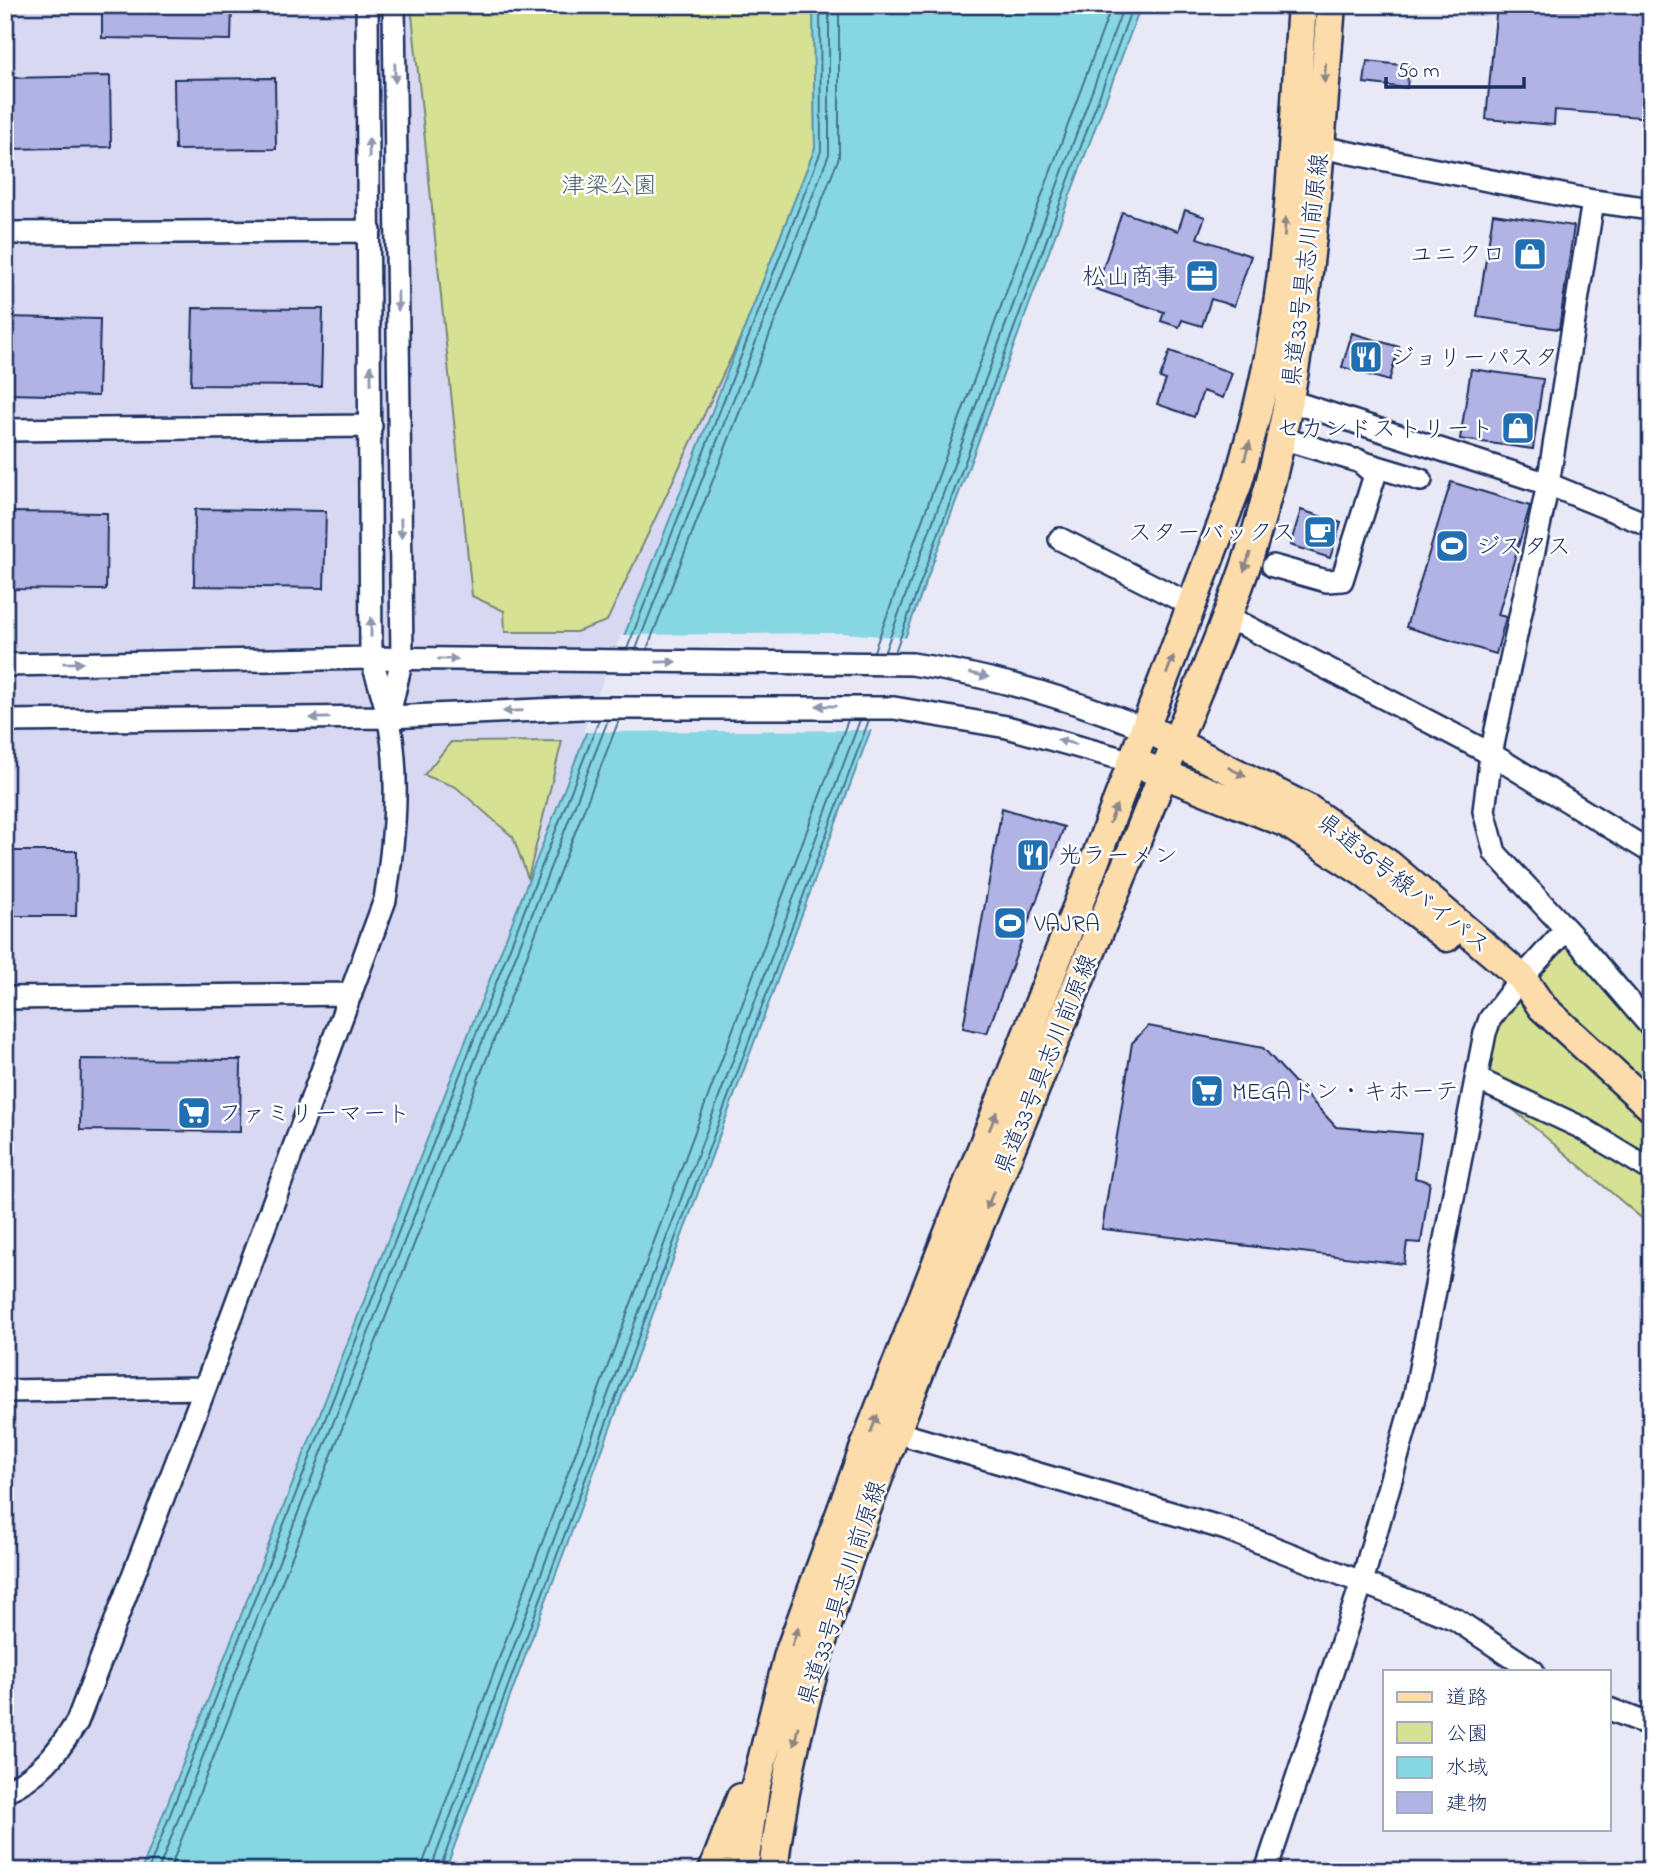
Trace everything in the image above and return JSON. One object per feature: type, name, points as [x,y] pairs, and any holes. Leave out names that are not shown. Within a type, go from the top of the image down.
[{"type":"main road","name":"県道33号具志川前原線","points":[[743,1871],[755,1789],[770,1720],[789,1654],[873,1425],[1146,729],[1237,485],[1257,417],[1273,339],[1283,254],[1302,5]]},
{"type":"main road","name":"県道33号具志川前原線","points":[[773,1871],[789,1770],[820,1641],[895,1432],[1226,620],[1248,559],[1290,401],[1307,290],[1331,5]]},
{"type":"main road","name":"県道36号線バイパス","points":[[1146,729],[1332,823],[1398,872],[1524,993],[1651,1107]]},
{"type":"main road","name":"県道36号線バイパス","points":[[1133,762],[1287,823],[1363,872],[1524,993]]},
{"type":"main road","points":[[713,1871],[770,1720]]},
{"type":"street","points":[[5,1791],[36,1774],[59,1750],[77,1722],[205,1388],[385,900],[392,859],[393,764],[389,717],[371,658],[367,5]]},
{"type":"street","points":[[389,717],[402,658],[394,5]]},
{"type":"street","points":[[1320,146],[1593,201],[1651,209]]},
{"type":"street","points":[[1593,201],[1548,484],[1491,754],[1484,811],[1495,853],[1566,929],[1651,1027]]},
{"type":"street","points":[[5,233],[370,231]]},
{"type":"street","points":[[1290,401],[1548,484],[1651,526]]},
{"type":"street","points":[[5,430],[371,426]]},
{"type":"street","points":[[1281,438],[1421,480]]},
{"type":"street","points":[[1273,566],[1326,581],[1342,580],[1375,475],[1358,460]]},
{"type":"street","points":[[1060,539],[1193,606]]},
{"type":"street","points":[[1226,620],[1244,625],[1491,754],[1651,852]]},
{"type":"street","points":[[5,665],[371,658],[597,663],[769,661],[912,664],[969,672],[1020,684],[1090,706],[1146,729]]},
{"type":"street","points":[[5,721],[389,717],[581,708],[894,708],[1007,727],[1133,762]]},
{"type":"street","points":[[1266,1871],[1362,1582],[1415,1394],[1485,1033],[1490,1019],[1524,993],[1566,929]]},
{"type":"street","points":[[5,998],[351,994]]},
{"type":"street","points":[[1476,1079],[1580,1127],[1651,1170]]},
{"type":"street","points":[[5,1391],[205,1388]]},
{"type":"street","points":[[895,1432],[1226,1529],[1455,1619],[1532,1670]]},
{"type":"street","points":[[1610,1709],[1651,1725]]},
{"type":"shaded area","points":[[5,5],[811,5],[815,148],[141,1871],[5,1871]]},
{"type":"green space","name":"津梁公園","points":[[411,5],[813,5],[815,148],[743,332],[607,621],[576,632],[505,632],[504,611],[472,596]]},
{"type":"green space","points":[[562,741],[528,878],[513,837],[456,787],[424,775],[451,742]]},
{"type":"green space","points":[[1566,929],[1651,1012],[1651,1226],[1477,1079],[1501,981]]},
{"type":"water","points":[[813,5],[1141,5],[445,1871],[141,1871],[815,148]]},
{"type":"pier","points":[[841,633],[911,638],[876,730],[583,732],[621,635]]},
{"type":"building","points":[[102,5],[232,5],[231,40],[102,38]]},
{"type":"building","points":[[1497,5],[1651,5],[1651,118],[1555,110],[1554,125],[1486,119]]},
{"type":"building","points":[[1367,61],[1409,66],[1407,88],[1364,83]]},
{"type":"building","points":[[110,76],[111,147],[10,149],[9,78]]},
{"type":"building","points":[[275,78],[276,149],[175,150],[174,79]]},
{"type":"building","points":[[1185,210],[1205,217],[1197,238],[1251,256],[1234,306],[1211,299],[1202,326],[1182,320],[1179,327],[1161,321],[1164,312],[1096,289],[1122,212],[1178,231]]},
{"type":"building","points":[[1493,214],[1574,226],[1559,329],[1477,317]]},
{"type":"building","points":[[193,308],[323,309],[321,386],[191,385]]},
{"type":"building","points":[[5,317],[100,319],[98,396],[5,394]]},
{"type":"building","points":[[1352,333],[1399,347],[1389,381],[1342,367]]},
{"type":"building","points":[[1170,351],[1232,373],[1223,398],[1203,391],[1194,417],[1157,404],[1166,380],[1160,378]]},
{"type":"building","points":[[1471,369],[1543,379],[1533,449],[1460,439]]},
{"type":"building","points":[[1451,482],[1530,506],[1498,615],[1506,617],[1496,654],[1406,627]]},
{"type":"building","points":[[195,509],[326,511],[324,588],[194,586]]},
{"type":"building","points":[[1301,510],[1341,523],[1330,558],[1290,545]]},
{"type":"building","points":[[5,512],[107,513],[106,590],[5,589]]},
{"type":"building","points":[[1002,808],[1064,827],[987,1033],[963,1028]]},
{"type":"building","points":[[5,851],[77,851],[76,916],[5,916]]},
{"type":"building","points":[[1148,1026],[1263,1048],[1336,1127],[1421,1134],[1415,1178],[1430,1182],[1421,1243],[1407,1242],[1404,1264],[1102,1229],[1132,1043]]},
{"type":"building","points":[[81,1059],[241,1060],[240,1132],[80,1130]]},
{"type":"place","name":"ユニクロ","points":[[1530,254]]},
{"type":"place","name":"松山商事","points":[[1202,276]]},
{"type":"place","name":"ジョリーパスタ","points":[[1366,357]]},
{"type":"place","name":"セカンドストリート","points":[[1518,428]]},
{"type":"place","name":"スターバックス","points":[[1320,532]]},
{"type":"place","name":"ジスタス","points":[[1452,546]]},
{"type":"place","name":"光ラーメン","points":[[1033,855]]},
{"type":"place","name":"VAJRA","points":[[1010,923]]},
{"type":"place","name":"MEGAドン・キホーテ","points":[[1207,1091]]},
{"type":"place","name":"ファミリーマート","points":[[194,1113]]}]
